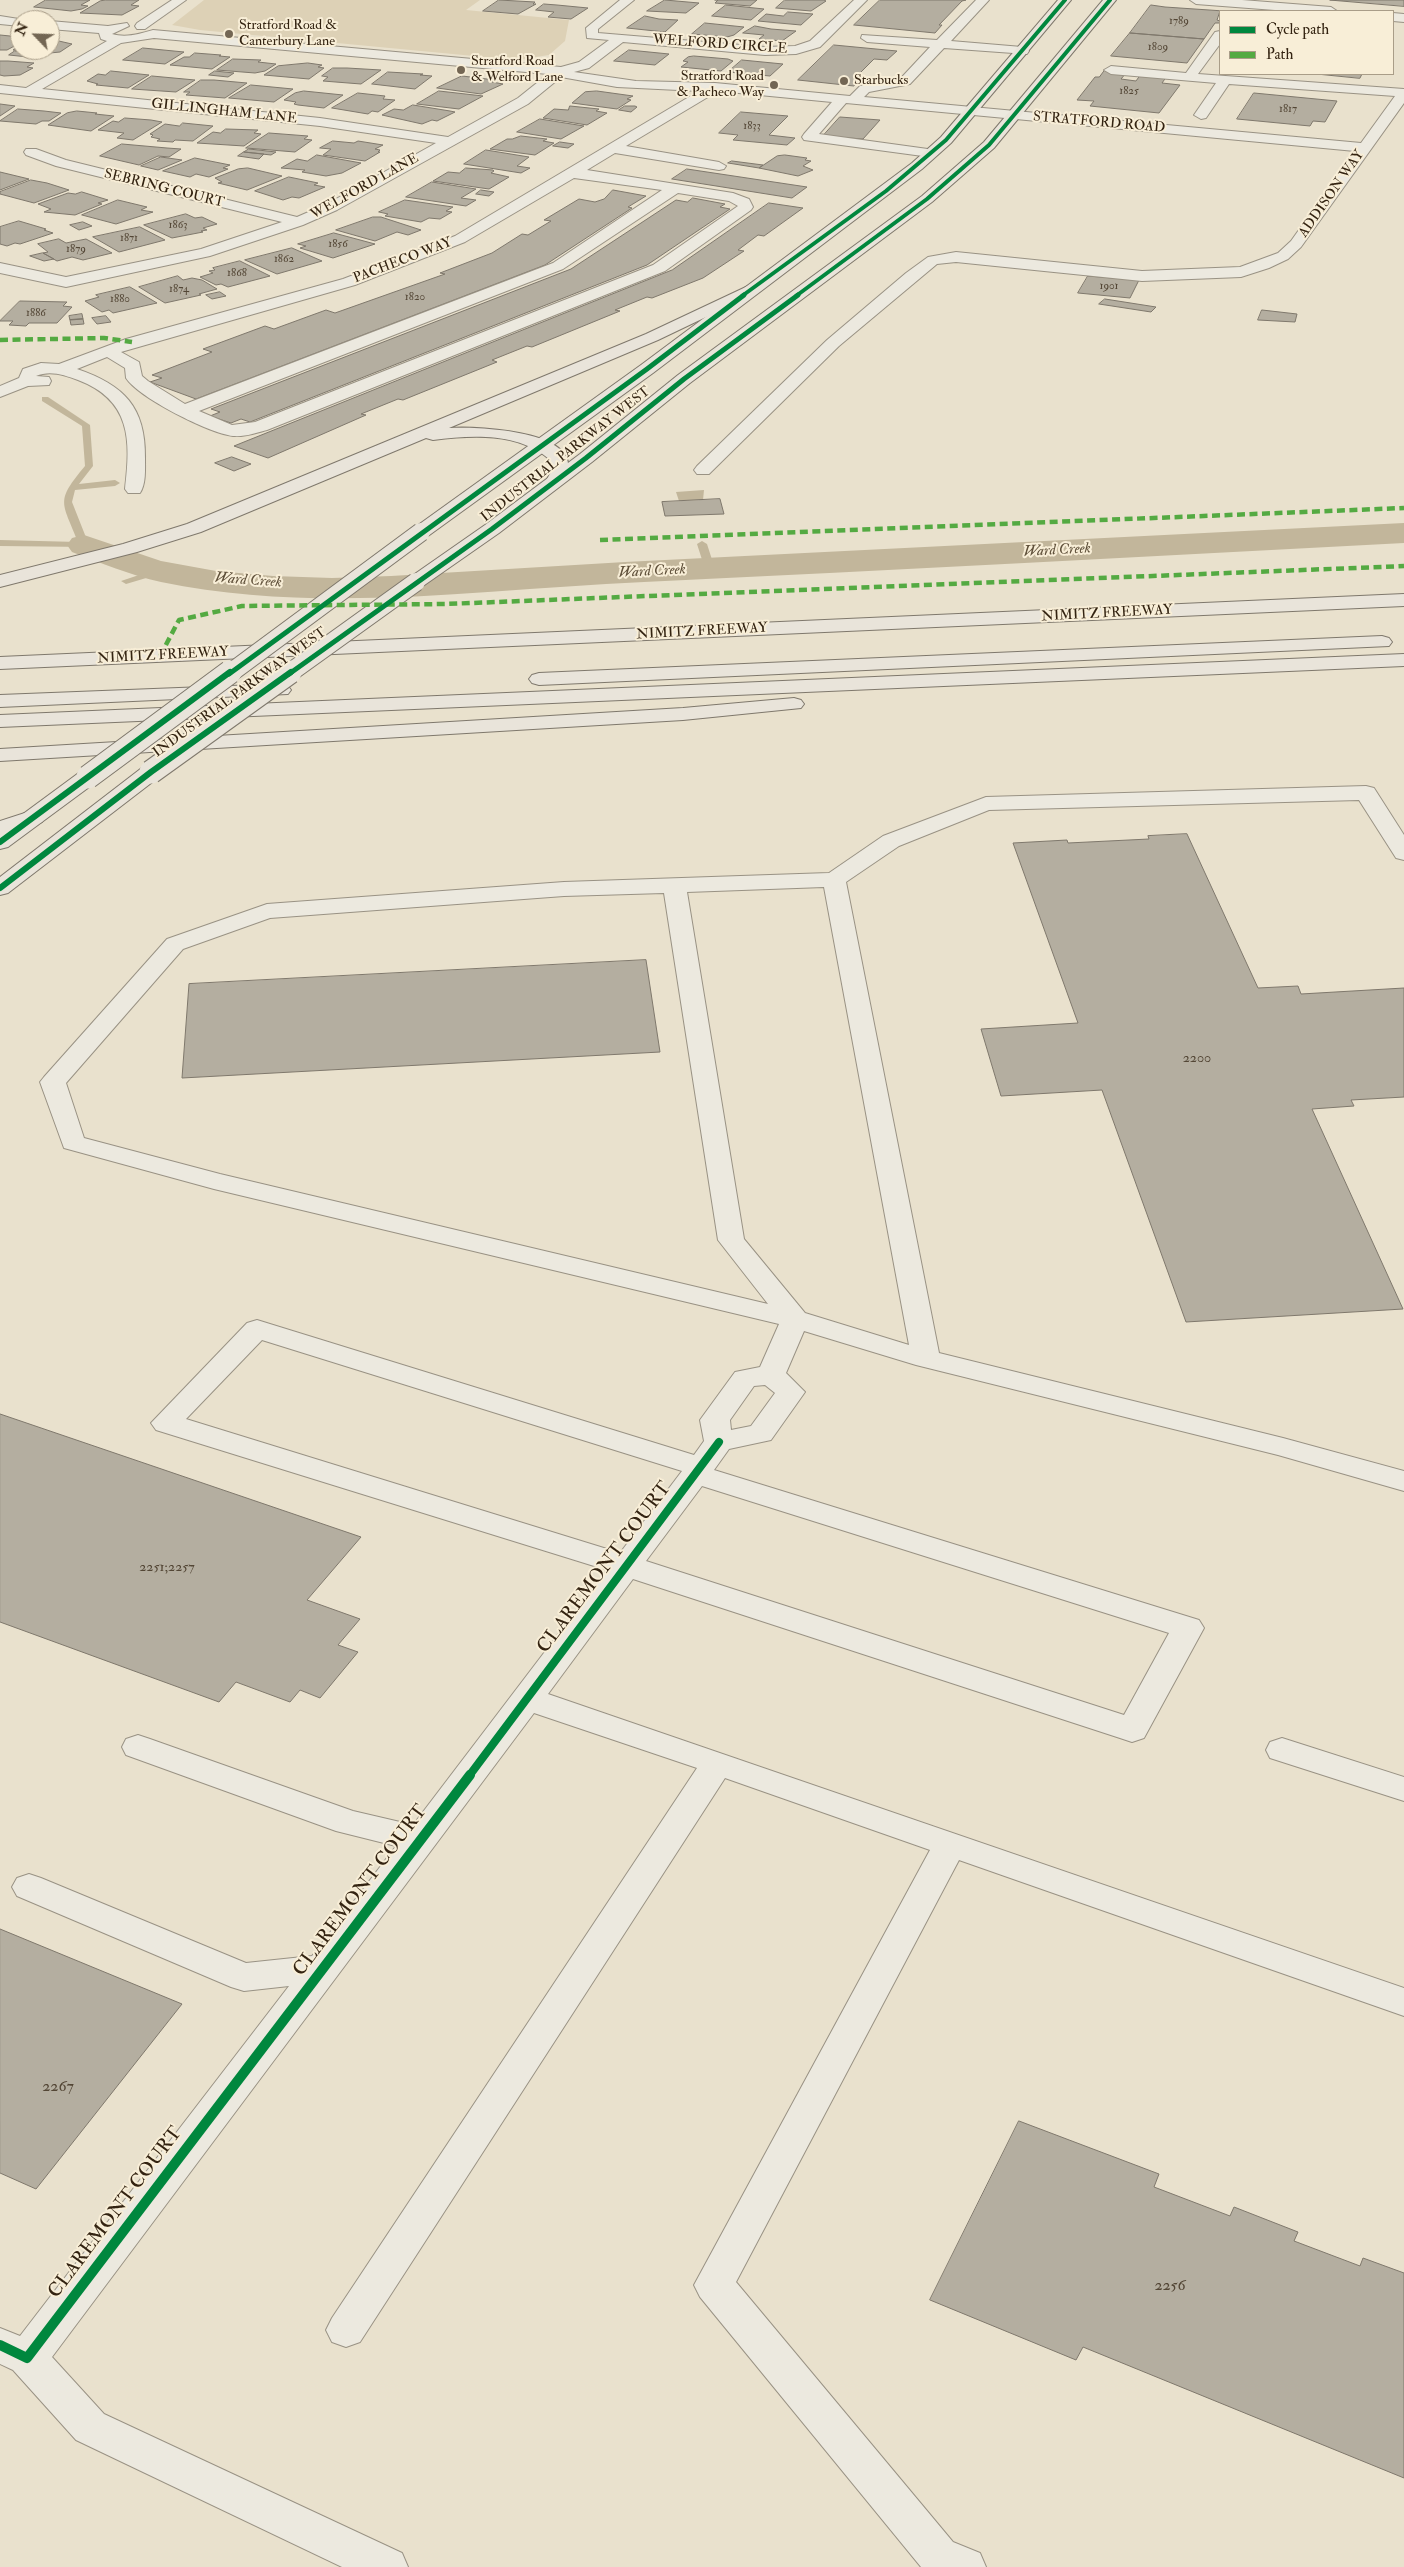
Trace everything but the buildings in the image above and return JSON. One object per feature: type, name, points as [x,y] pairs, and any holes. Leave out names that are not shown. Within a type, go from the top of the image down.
[{"type":"main road","name":"INDUSTRIAL PARKWAY WEST","points":[[0,842],[421,532],[648,370],[748,291],[886,191],[946,140],[1065,0]]},
{"type":"main road","name":"INDUSTRIAL PARKWAY WEST","points":[[0,888],[151,772],[492,529],[684,378],[927,199],[989,145],[1110,0]]},
{"type":"main road","points":[[0,581],[62,567],[194,528],[652,337],[748,291]]},
{"type":"main road","points":[[402,440],[454,432],[480,432],[527,438],[556,454],[561,464],[561,473],[555,481]]},
{"type":"main road","name":"NIMITZ FREEWAY","points":[[0,663],[1404,600]]},
{"type":"main road","points":[[0,679],[1404,619]]},
{"type":"main road","points":[[0,701],[1404,641]]},
{"type":"main road","points":[[0,721],[1404,660]]},
{"type":"main road","points":[[0,755],[683,714],[1106,674]]},
{"type":"main road","points":[[0,828],[34,817]]},
{"type":"street","points":[[141,26],[180,0]]},
{"type":"street","points":[[579,46],[592,35],[592,28],[628,0]]},
{"type":"street","name":"WELFORD CIRCLE","points":[[592,35],[765,51],[796,50],[815,44],[861,0]]},
{"type":"street","points":[[930,153],[810,137],[847,100],[865,90],[905,81],[983,0]]},
{"type":"street","points":[[1196,0],[1240,8],[1301,10]]},
{"type":"street","points":[[60,26],[108,30],[122,26],[141,26],[154,29],[155,32],[139,39],[119,39],[106,36],[105,33],[108,30]]},
{"type":"street","name":"STRATFORD ROAD","points":[[153,34],[559,72],[583,79],[669,87],[715,87],[1364,148]]},
{"type":"street","points":[[1189,77],[1219,36]]},
{"type":"street","points":[[566,56],[558,63],[559,72],[584,65],[620,38]]},
{"type":"street","points":[[867,38],[1022,51]]},
{"type":"street","points":[[28,92],[119,39]]},
{"type":"street","points":[[1111,70],[1226,80],[1263,78],[1404,93]]},
{"type":"street","name":"WELFORD LANE","points":[[0,268],[66,282],[205,253],[298,222],[332,207],[523,101],[559,72]]},
{"type":"street","points":[[1201,115],[1226,80]]},
{"type":"street","name":"PACHECO WAY","points":[[0,392],[26,382],[48,380],[60,376],[61,369],[132,342],[349,282],[460,239],[715,87]]},
{"type":"street","name":"GILLINGHAM LANE","points":[[0,89],[320,122],[448,141]]},
{"type":"street","name":"ADDISON WAY","points":[[703,470],[833,343],[933,260],[956,257],[1142,276],[1241,272],[1264,265],[1283,256],[1296,244],[1404,93]]},
{"type":"street","points":[[612,148],[719,166]]},
{"type":"street","name":"SEBRING COURT","points":[[31,152],[60,163],[298,222]]},
{"type":"street","points":[[108,351],[133,366],[134,378],[149,392],[230,430],[244,431],[261,426],[659,268],[746,207],[744,202],[733,197],[597,175],[571,173]]},
{"type":"street","points":[[186,410],[558,266],[674,188]]},
{"type":"street","points":[[61,369],[103,386],[120,400],[130,416],[138,449],[134,489]]},
{"type":"street","points":[[1404,853],[1366,793],[986,804],[891,841],[834,880],[564,889],[267,911],[175,944],[53,1082],[73,1143],[224,1183],[795,1319],[926,1359],[1283,1447],[1404,1480]]},
{"type":"street","points":[[834,880],[926,1359]]},
{"type":"street","points":[[674,885],[731,1240],[795,1319]]},
{"type":"street","points":[[771,1375],[795,1319]]},
{"type":"street","points":[[257,1329],[705,1461],[1188,1628],[1132,1730],[627,1566],[166,1423],[257,1329]]},
{"type":"street","points":[[771,1375],[791,1392],[761,1433],[705,1461],[714,1420],[745,1378],[771,1375]]},
{"type":"street","name":"CLAREMONT COURT","points":[[14,2352],[323,1969],[705,1461]]},
{"type":"street","points":[[527,1699],[718,1763],[1404,2002]]},
{"type":"street","points":[[138,1747],[348,1822],[420,1839]]},
{"type":"street","points":[[1282,1750],[1404,1789]]},
{"type":"street","points":[[346,2330],[718,1763]]},
{"type":"street","points":[[950,1844],[714,2284],[938,2556],[965,2567]]},
{"type":"street","points":[[29,1887],[244,1977],[323,1969]]},
{"type":"street","points":[[14,2352],[90,2427],[386,2567]]},
{"type":"shaded area","points":[[204,0],[480,0],[466,10],[569,20],[565,41],[549,55],[516,60],[200,30],[172,25]]},
{"type":"shaded area","points":[[704,490],[703,500],[679,501],[676,492]]},
{"type":"waterway","name":"Ward Creek","points":[[45,399],[86,425],[89,466],[71,488]]},
{"type":"waterway","points":[[71,488],[115,483]]},
{"type":"waterway","points":[[0,543],[84,545],[67,502],[71,488]]},
{"type":"waterway","name":"Ward Creek","points":[[84,545],[150,569],[216,581],[273,586],[332,588],[451,584],[568,575],[1404,533]]},
{"type":"waterway","points":[[702,544],[710,569]]},
{"type":"waterway","points":[[126,581],[160,571]]},
{"type":"marked path","points":[[0,340],[104,338],[132,342]]},
{"type":"marked path","points":[[600,540],[1404,508]]},
{"type":"marked path","points":[[160,656],[179,620],[242,606],[446,604],[1404,566]]},
{"type":"cycle path","points":[[0,842],[421,532],[647,369],[728,306],[886,191],[946,140],[1065,0]]},
{"type":"cycle path","points":[[0,888],[151,772],[492,529],[586,458],[684,379],[927,199],[989,145],[1110,0]]},
{"type":"cycle path","points":[[0,2345],[27,2358],[527,1699],[719,1442]]},
{"type":"place","name":"Stratford Road & Canterbury Lane","points":[[229,34]]},
{"type":"place","name":"Stratford Road & Welford Lane","points":[[461,70]]},
{"type":"place","name":"Starbucks","points":[[844,81]]},
{"type":"place","name":"Stratford Road & Pacheco Way","points":[[774,85]]}]
